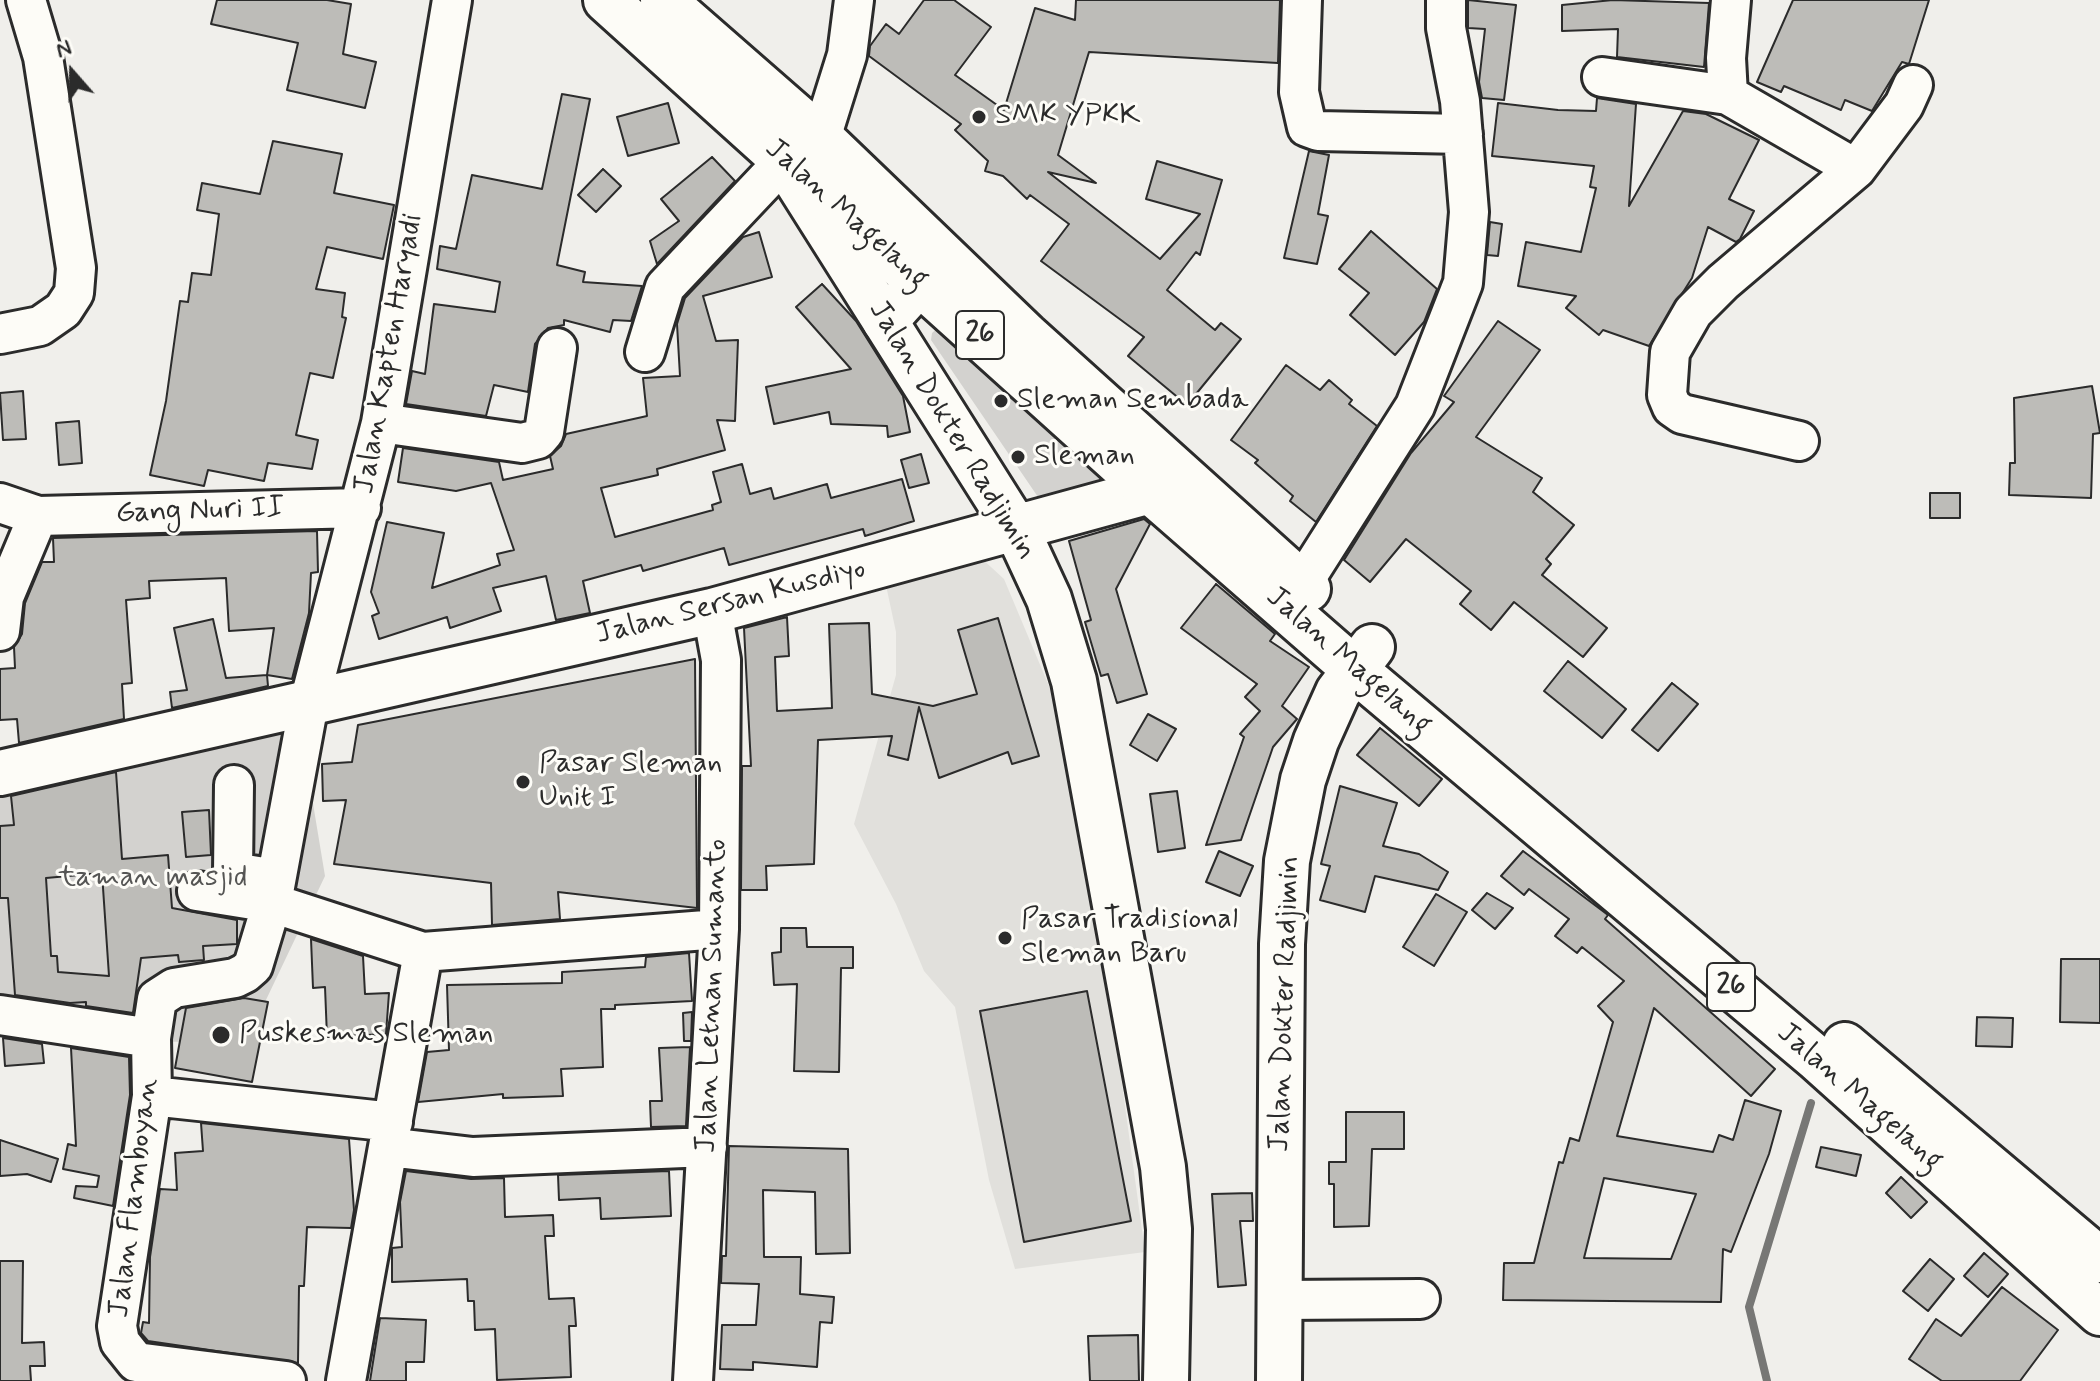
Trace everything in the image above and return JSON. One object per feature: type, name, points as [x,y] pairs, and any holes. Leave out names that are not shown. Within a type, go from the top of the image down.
[{"type":"main road","name":"Jalan Magelang","points":[[606,0],[921,281],[1150,491],[1363,658],[2100,1260]]},
{"type":"main road","name":"Jalan Magelang","points":[[663,0],[821,138],[1026,335],[1302,584],[1363,658],[2100,1313]]},
{"type":"main road","name":"Jalan Dokter Radjimin","points":[[784,161],[1017,530],[1049,599],[1074,681],[1163,1167],[1169,1229],[1166,1381]]},
{"type":"main road","points":[[885,321],[921,281]]},
{"type":"main road","name":"Jalan Sersan Kusdiyo","points":[[0,773],[712,611],[1017,530],[1150,491]]},
{"type":"main road","name":"Jalan Dokter Radjimin","points":[[1279,1381],[1282,944],[1287,861],[1303,780],[1316,741],[1338,692],[1363,658]]},
{"type":"street","points":[[0,334],[40,326],[63,310],[74,293],[76,268],[43,57],[26,0]]},
{"type":"street","name":"Jalan Kapten Haryadi","points":[[309,703],[381,423],[452,0]]},
{"type":"street","points":[[821,138],[847,55],[854,0]]},
{"type":"street","points":[[1302,0],[1299,92],[1307,127],[1318,131],[1463,134]]},
{"type":"street","points":[[1302,584],[1415,406],[1463,283],[1469,212],[1463,134],[1446,28],[1446,0]]},
{"type":"street","points":[[1728,95],[1726,58],[1731,0]]},
{"type":"street","points":[[1602,77],[1728,95],[1856,169]]},
{"type":"street","points":[[1799,441],[1682,414],[1672,407],[1667,395],[1670,352],[1693,312],[1723,282],[1856,169],[1904,105],[1913,85]]},
{"type":"street","points":[[645,352],[665,287],[784,161]]},
{"type":"street","points":[[381,423],[522,443],[538,439],[544,432],[557,348]]},
{"type":"street","points":[[0,503],[38,516],[4,597],[0,631]]},
{"type":"street","name":"Gang Nuri II","points":[[38,516],[361,508]]},
{"type":"street","name":"Jalan Letnan Sumanto","points":[[693,1381],[719,929],[721,660],[712,611]]},
{"type":"street","name":"Jalan Flamboyan","points":[[286,1381],[136,1362],[120,1342],[117,1326],[152,1096],[151,1038],[157,999],[166,991],[235,978],[253,966],[274,891],[309,703]]},
{"type":"street","points":[[288,814],[234,795],[233,872],[423,952],[719,929]]},
{"type":"street","points":[[197,891],[274,891]]},
{"type":"street","points":[[346,1381],[423,952]]},
{"type":"street","points":[[0,1015],[151,1038]]},
{"type":"street","points":[[152,1096],[390,1134],[473,1157],[707,1147]]},
{"type":"street","points":[[1281,1300],[1420,1299]]},
{"type":"shaded area","name":"Pasar Tradisional Sleman Baru","points":[[979,556],[1004,579],[1062,717],[1111,1004],[1145,1252],[1015,1269],[989,1180],[955,1007],[924,971],[896,904],[854,824],[896,675],[896,632],[884,576]]},
{"type":"green space","points":[[942,324],[1101,470],[1101,485],[1043,500],[1038,497],[931,340],[932,333]]},
{"type":"green space","name":"taman masjid","points":[[294,689],[325,876],[245,1044],[0,1036],[0,756]]},
{"type":"building","points":[[217,0],[327,0],[351,4],[343,54],[376,62],[365,108],[287,90],[298,43],[211,24]]},
{"type":"building","points":[[924,0],[954,0],[991,27],[955,75],[1004,110],[1035,8],[1075,20],[1076,0],[1280,0],[1278,63],[1089,52],[1058,155],[1096,183],[1048,172],[1160,259],[1200,214],[1146,199],[1157,161],[1222,180],[1200,255],[1196,252],[1167,290],[1215,330],[1221,323],[1241,339],[1187,405],[1128,356],[1144,337],[1041,261],[1069,224],[1030,195],[1027,199],[1003,176],[985,171],[988,161],[955,130],[961,124],[869,56],[870,46],[886,24],[899,34]]},
{"type":"building","points":[[1468,0],[1516,5],[1504,100],[1482,98],[1479,82],[1485,29],[1468,28]]},
{"type":"building","points":[[1613,0],[1709,3],[1704,67],[1617,57],[1618,29],[1562,31],[1562,5]]},
{"type":"building","points":[[1793,0],[1929,0],[1909,64],[1902,62],[1872,111],[1845,100],[1841,110],[1784,86],[1781,92],[1757,82]]},
{"type":"building","points":[[562,94],[590,99],[557,265],[585,272],[583,282],[642,286],[631,321],[613,320],[610,332],[564,320],[564,325],[548,328],[535,344],[528,392],[494,385],[486,416],[406,404],[412,371],[425,374],[434,304],[495,312],[500,282],[437,269],[440,246],[456,249],[472,175],[542,189]]},
{"type":"building","points":[[1597,98],[1636,104],[1629,206],[1683,111],[1706,114],[1759,140],[1729,199],[1754,211],[1740,239],[1736,242],[1708,227],[1692,278],[1649,346],[1603,330],[1599,335],[1566,308],[1576,296],[1518,286],[1526,242],[1581,252],[1596,188],[1590,187],[1594,166],[1492,156],[1498,103],[1596,111]]},
{"type":"building","points":[[668,103],[679,143],[628,156],[617,117]]},
{"type":"building","points":[[273,141],[342,154],[334,193],[394,205],[383,259],[327,247],[316,289],[345,293],[342,317],[346,318],[333,378],[310,373],[296,435],[318,440],[312,469],[268,463],[264,481],[208,470],[204,486],[150,475],[166,401],[180,301],[188,302],[192,273],[211,275],[219,214],[197,210],[202,183],[260,194]]},
{"type":"building","points":[[1309,151],[1329,155],[1318,214],[1328,216],[1317,264],[1284,258]]},
{"type":"building","points":[[712,157],[735,181],[657,264],[650,241],[679,221],[661,199]]},
{"type":"building","points":[[603,169],[621,186],[596,212],[578,195]]},
{"type":"building","points":[[1490,222],[1502,224],[1498,256],[1487,255]]},
{"type":"building","points":[[1371,231],[1437,289],[1424,322],[1395,355],[1350,315],[1369,293],[1339,269]]},
{"type":"building","points":[[759,232],[772,277],[703,296],[716,341],[738,340],[735,421],[717,420],[725,450],[657,469],[658,475],[601,488],[615,537],[713,510],[712,505],[721,502],[713,472],[742,464],[750,494],[771,488],[774,499],[827,484],[831,498],[902,479],[914,521],[865,536],[863,529],[729,565],[724,548],[643,571],[641,565],[583,581],[590,613],[556,620],[546,576],[493,588],[501,611],[450,628],[447,617],[379,639],[372,616],[379,613],[371,592],[387,522],[444,533],[432,588],[500,565],[497,554],[514,550],[491,483],[456,491],[398,482],[403,448],[499,462],[503,480],[553,469],[550,456],[561,446],[566,434],[647,416],[643,378],[680,376],[677,324],[685,298],[743,237]]},
{"type":"building","points":[[822,284],[856,321],[903,396],[910,432],[888,437],[887,426],[831,424],[829,412],[774,424],[766,387],[851,369],[796,307]]},
{"type":"building","points":[[1498,321],[1540,350],[1476,437],[1542,478],[1533,492],[1574,525],[1546,559],[1551,564],[1542,575],[1607,628],[1583,657],[1514,602],[1491,630],[1460,604],[1471,591],[1406,539],[1370,582],[1344,560],[1411,453],[1454,402],[1444,396]]},
{"type":"building","points":[[1286,365],[1320,390],[1329,380],[1352,400],[1349,404],[1377,426],[1316,522],[1290,501],[1293,496],[1255,463],[1258,460],[1231,440]]},
{"type":"building","points":[[2092,386],[2100,433],[2093,434],[2091,498],[2009,495],[2010,463],[2015,463],[2014,398]]},
{"type":"building","points":[[23,391],[26,439],[3,440],[0,393]]},
{"type":"building","points":[[79,421],[82,463],[59,465],[56,423]]},
{"type":"building","points":[[921,454],[929,483],[909,488],[901,460]]},
{"type":"building","points":[[1930,493],[1960,493],[1960,518],[1930,518]]},
{"type":"building","points":[[1144,519],[1150,524],[1116,589],[1147,694],[1117,703],[1108,674],[1101,676],[1085,622],[1091,620],[1069,541]]},
{"type":"building","points":[[317,531],[318,572],[311,573],[309,613],[292,679],[267,675],[274,628],[229,631],[226,578],[149,581],[150,598],[126,600],[132,683],[122,684],[124,719],[19,743],[17,719],[0,720],[0,669],[15,668],[14,647],[22,634],[25,603],[42,562],[54,562],[53,538]]},
{"type":"building","points":[[1216,584],[1275,634],[1270,641],[1309,667],[1282,706],[1297,719],[1273,747],[1241,840],[1206,845],[1244,737],[1240,734],[1260,711],[1245,697],[1257,684],[1181,628]]},
{"type":"building","points":[[787,617],[789,656],[775,657],[777,711],[832,708],[829,624],[869,623],[872,694],[933,706],[977,694],[958,630],[998,618],[1039,756],[1012,764],[1008,752],[939,778],[919,707],[908,760],[888,755],[892,736],[818,740],[814,864],[766,866],[767,890],[741,890],[742,766],[751,766],[744,628]]},
{"type":"building","points":[[213,619],[226,678],[267,675],[268,686],[172,708],[170,692],[187,690],[174,628]]},
{"type":"building","name":"Pasar Sleman Unit I","points":[[695,659],[697,908],[558,892],[560,919],[492,925],[491,883],[334,864],[346,800],[323,801],[322,764],[352,762],[358,725]]},
{"type":"building","points":[[1568,661],[1626,709],[1602,738],[1544,691]]},
{"type":"building","points":[[1672,683],[1698,704],[1658,751],[1632,730]]},
{"type":"building","points":[[1148,714],[1176,729],[1157,761],[1130,745]]},
{"type":"building","points":[[1380,728],[1442,779],[1419,806],[1357,755]]},
{"type":"building","points":[[116,772],[122,859],[168,855],[172,908],[237,920],[237,944],[203,946],[204,960],[179,962],[178,955],[141,958],[133,1013],[86,1006],[86,1002],[70,1003],[15,995],[8,898],[0,898],[0,826],[14,825],[11,796]],"holes":[[[102,873],[109,976],[58,972],[57,956],[51,956],[46,878]]]},
{"type":"building","points":[[1340,786],[1397,803],[1383,846],[1419,854],[1448,872],[1438,890],[1375,876],[1365,912],[1320,900],[1330,866],[1321,864]]},
{"type":"building","points":[[1177,791],[1185,848],[1158,852],[1150,794]]},
{"type":"building","points":[[209,810],[211,855],[186,857],[182,812]]},
{"type":"building","points":[[1219,851],[1253,866],[1240,896],[1206,882]]},
{"type":"building","points":[[1523,851],[1608,915],[1605,919],[1775,1069],[1751,1096],[1654,1008],[1617,1136],[1713,1152],[1719,1135],[1733,1140],[1745,1100],[1781,1111],[1769,1154],[1731,1252],[1723,1249],[1721,1302],[1503,1300],[1504,1263],[1534,1263],[1559,1162],[1563,1163],[1570,1138],[1579,1141],[1613,1022],[1598,1006],[1624,981],[1582,947],[1577,953],[1555,936],[1569,919],[1529,889],[1524,895],[1501,876]],"holes":[[[1604,1178],[1696,1194],[1671,1259],[1584,1258]]]},
{"type":"building","points":[[1487,893],[1513,908],[1495,929],[1472,910]]},
{"type":"building","points":[[1436,894],[1467,912],[1434,966],[1403,947]]},
{"type":"building","points":[[781,928],[806,928],[807,947],[853,947],[853,968],[841,968],[839,1072],[794,1071],[797,984],[774,985],[772,953],[781,952]]},
{"type":"building","points":[[311,939],[363,956],[365,994],[389,993],[386,1034],[327,1037],[325,987],[313,988]]},
{"type":"building","points":[[689,953],[692,1001],[615,1005],[615,1009],[601,1009],[603,1067],[561,1069],[563,1096],[503,1098],[503,1094],[418,1102],[427,1052],[449,1050],[447,985],[562,983],[562,972],[645,967],[646,957]]},
{"type":"building","points":[[2061,959],[2100,959],[2100,1023],[2060,1022]]},
{"type":"building","points":[[1087,991],[1131,1221],[1024,1242],[980,1011]]},
{"type":"building","name":"Puskesmas Sleman","points":[[244,998],[268,1002],[252,1082],[175,1068],[186,1008]]},
{"type":"building","points":[[692,1012],[691,1041],[684,1041],[683,1013]]},
{"type":"building","points":[[1977,1017],[2013,1018],[2012,1047],[1976,1046]]},
{"type":"building","points":[[3,1038],[42,1044],[44,1063],[5,1066]]},
{"type":"building","points":[[690,1047],[686,1126],[651,1127],[650,1101],[662,1101],[659,1048]]},
{"type":"building","points":[[71,1048],[129,1057],[130,1095],[113,1206],[74,1198],[76,1186],[97,1187],[99,1176],[63,1169],[68,1144],[76,1146]]},
{"type":"building","points":[[1346,1112],[1404,1112],[1404,1149],[1372,1149],[1369,1226],[1334,1227],[1334,1184],[1329,1184],[1329,1162],[1346,1162]]},
{"type":"building","points":[[201,1123],[349,1139],[354,1210],[351,1228],[307,1227],[304,1286],[299,1286],[298,1363],[148,1341],[141,1333],[143,1322],[149,1323],[150,1257],[160,1189],[177,1190],[175,1153],[203,1151]]},
{"type":"building","points":[[0,1140],[58,1159],[51,1182],[27,1174],[0,1176]]},
{"type":"building","points":[[729,1146],[848,1149],[850,1253],[816,1254],[815,1192],[763,1190],[764,1257],[801,1257],[800,1294],[834,1297],[832,1323],[820,1322],[817,1367],[753,1362],[753,1370],[720,1369],[722,1325],[756,1325],[759,1284],[721,1283],[722,1256],[726,1256]]},
{"type":"building","points":[[1821,1147],[1861,1155],[1856,1176],[1816,1167]]},
{"type":"building","points":[[406,1171],[471,1179],[504,1178],[505,1217],[553,1215],[554,1236],[545,1236],[549,1299],[574,1298],[576,1326],[569,1326],[571,1377],[497,1380],[495,1329],[475,1330],[474,1301],[468,1301],[467,1279],[392,1282],[392,1248],[402,1247],[400,1202]]},
{"type":"building","points":[[669,1171],[671,1216],[601,1219],[600,1198],[559,1200],[558,1175]]},
{"type":"building","points":[[1901,1177],[1927,1202],[1911,1218],[1886,1193]]},
{"type":"building","points":[[1252,1193],[1253,1221],[1240,1221],[1246,1285],[1218,1287],[1212,1194]]},
{"type":"building","points":[[1984,1253],[2008,1274],[1988,1297],[1964,1276]]},
{"type":"building","points":[[1930,1259],[1954,1279],[1928,1311],[1903,1291]]},
{"type":"building","points":[[0,1261],[23,1261],[22,1343],[44,1342],[45,1366],[30,1366],[31,1381],[0,1381]]},
{"type":"building","points":[[2002,1287],[2058,1330],[2020,1381],[1942,1381],[1909,1359],[1936,1319],[1961,1336]]},
{"type":"building","points":[[380,1318],[426,1320],[424,1362],[406,1362],[406,1381],[370,1381]]},
{"type":"building","points":[[1138,1335],[1139,1381],[1090,1381],[1088,1336]]},
{"type":"waterway","points":[[1767,1381],[1749,1307],[1811,1103]]},
{"type":"place","name":"SMK YPKK","points":[[979,117]]},
{"type":"place","name":"Sleman Sembada","points":[[1001,401]]},
{"type":"place","name":"Sleman","points":[[1018,457]]},
{"type":"place","name":"Pasar Sleman Unit I","points":[[523,782]]},
{"type":"place","name":"Pasar Tradisional Sleman Baru","points":[[1005,938]]},
{"type":"place","name":"Puskesmas Sleman","points":[[221,1035]]}]
